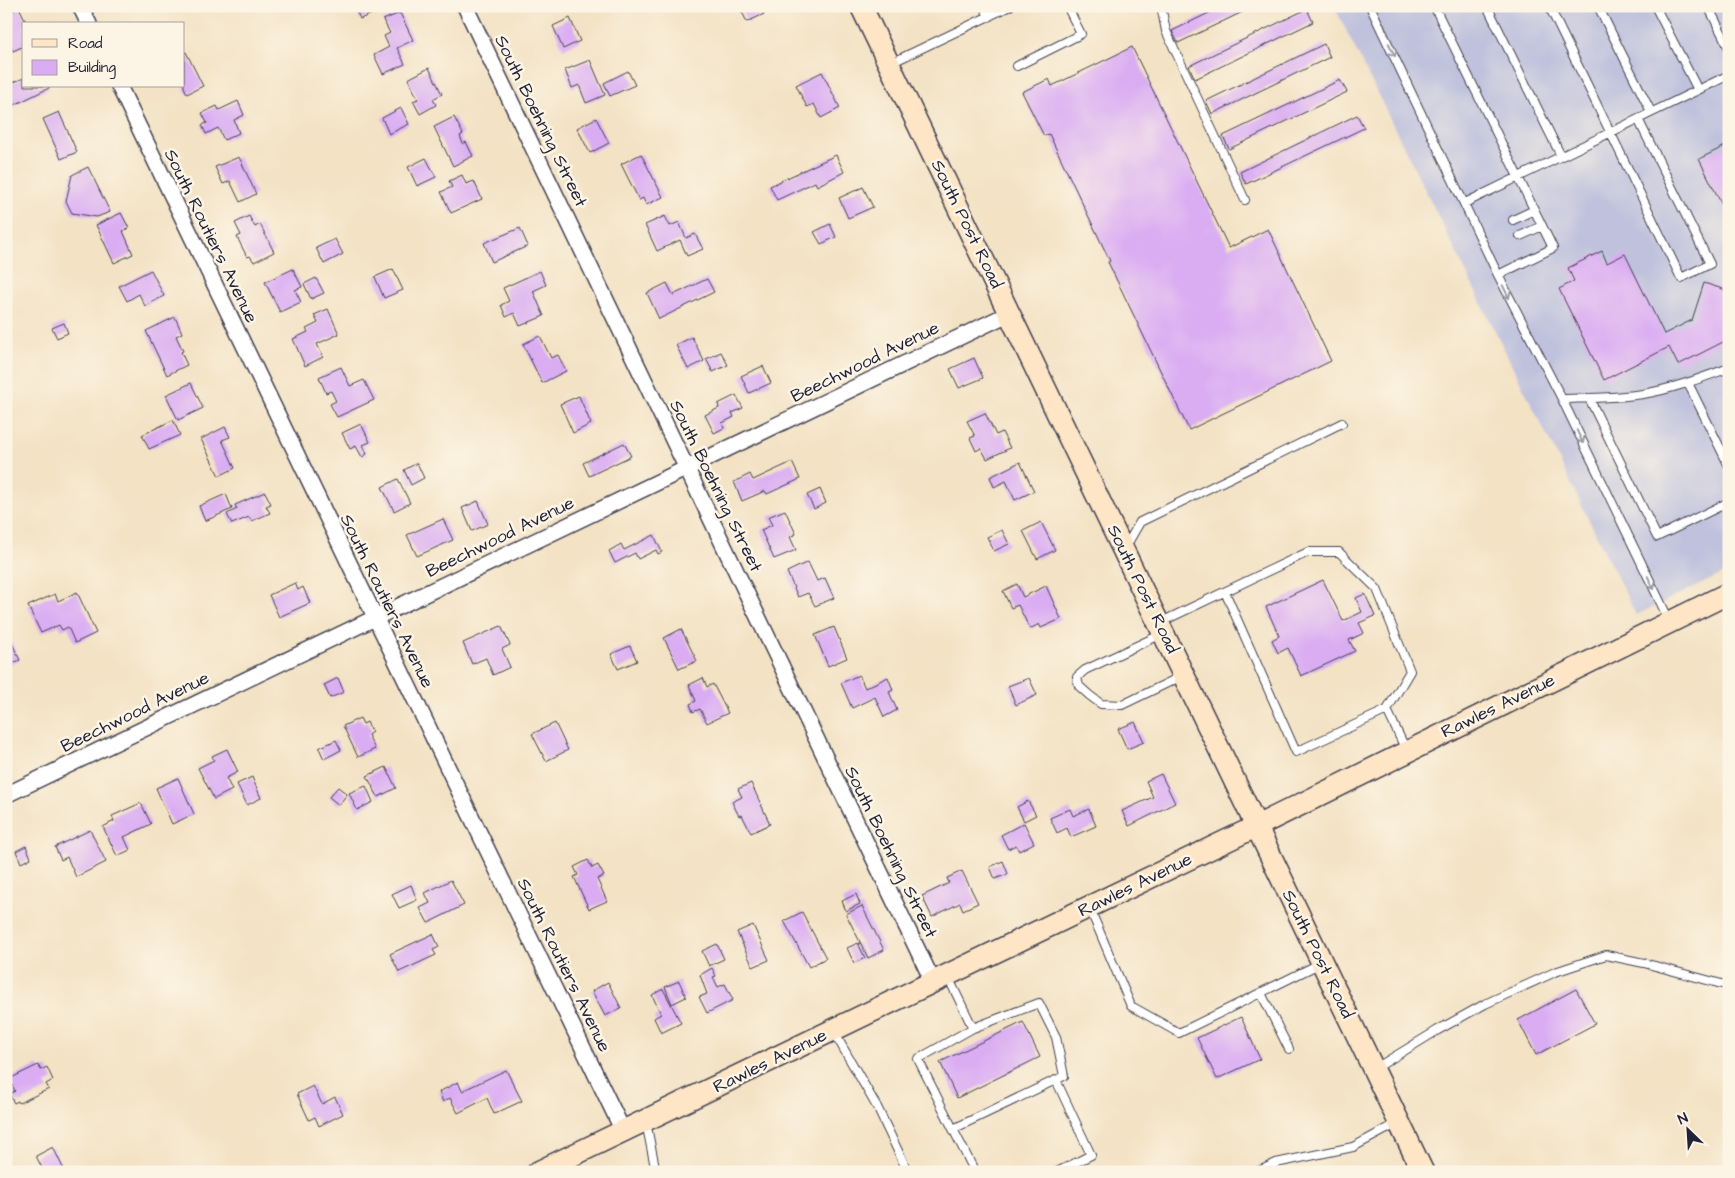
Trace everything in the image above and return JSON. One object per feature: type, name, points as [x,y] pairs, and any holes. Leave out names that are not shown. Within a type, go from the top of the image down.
[{"type":"street","points":[[80,6],[88,22]]},
{"type":"street","name":"South Boehning Street","points":[[465,6],[686,468],[940,979]]},
{"type":"street","name":"South Post Road","points":[[862,6],[1423,1172]]},
{"type":"street","name":"South Routiers Avenue","points":[[120,88],[623,1131]]},
{"type":"street","name":"Beechwood Avenue","points":[[6,795],[1010,313]]},
{"type":"street","name":"Rawles Avenue","points":[[538,1172],[1257,826],[1729,593]]},
{"type":"lane","points":[[984,6],[989,17]]},
{"type":"lane","points":[[889,64],[1010,6]]},
{"type":"lane","points":[[1017,66],[1081,34],[1066,6]]},
{"type":"lane","points":[[1161,6],[1166,31],[1245,200]]},
{"type":"lane","points":[[1370,6],[1464,203],[1483,234],[1498,275],[1562,399],[1670,622]]},
{"type":"lane","points":[[1434,6],[1553,248],[1498,275]]},
{"type":"lane","points":[[1487,6],[1561,156]]},
{"type":"lane","points":[[1548,6],[1681,278],[1710,264],[1638,119]]},
{"type":"lane","points":[[1598,6],[1651,112]]},
{"type":"lane","points":[[1655,6],[1698,90]]},
{"type":"lane","points":[[1708,6],[1729,48]]},
{"type":"lane","points":[[1464,203],[1729,75]]},
{"type":"lane","points":[[1513,220],[1534,210]]},
{"type":"lane","points":[[1520,236],[1542,226]]},
{"type":"lane","points":[[1562,399],[1643,394],[1688,383],[1729,368]]},
{"type":"lane","points":[[1688,383],[1729,466]]},
{"type":"lane","points":[[1589,398],[1656,537],[1729,502]]},
{"type":"lane","points":[[1124,550],[1140,522],[1342,422]]},
{"type":"lane","points":[[1184,675],[1122,705],[1101,704],[1079,686],[1077,677],[1085,670],[1225,592],[1308,552],[1339,552],[1377,589],[1410,671],[1387,710],[1296,752],[1225,592]]},
{"type":"lane","points":[[1387,710],[1407,752]]},
{"type":"lane","points":[[1089,907],[1130,1006],[1179,1032],[1322,962]]},
{"type":"lane","points":[[1374,1070],[1438,1030],[1486,1004],[1555,972],[1606,955],[1644,963],[1729,986]]},
{"type":"lane","points":[[940,979],[973,1028]]},
{"type":"lane","points":[[1261,993],[1289,1049]]},
{"type":"lane","points":[[953,1129],[1064,1076],[1056,1037],[1039,1002],[973,1028],[918,1059],[953,1129],[975,1172]]},
{"type":"lane","points":[[833,1030],[877,1107],[908,1172]]},
{"type":"lane","points":[[1056,1080],[1091,1155],[1057,1172]]},
{"type":"lane","points":[[646,1120],[656,1172]]},
{"type":"lane","points":[[1257,1172],[1276,1163],[1353,1147],[1400,1122]]},
{"type":"shaded area","points":[[1334,6],[1729,6],[1729,571],[1636,615]]},
{"type":"building","points":[[354,6],[379,6],[381,10],[360,19]]},
{"type":"building","points":[[739,6],[760,6],[764,14],[747,22]]},
{"type":"building","points":[[1223,6],[1255,6],[1178,43],[1172,31]]},
{"type":"building","points":[[19,7],[26,22],[22,22],[22,47],[13,51],[6,39],[6,14]]},
{"type":"building","points":[[1307,9],[1313,22],[1195,79],[1189,66]]},
{"type":"building","points":[[400,13],[413,40],[397,48],[405,64],[383,74],[374,55],[389,47],[384,36],[390,33],[383,20]]},
{"type":"building","points":[[570,18],[580,41],[563,49],[553,26]]},
{"type":"building","points":[[1324,44],[1330,57],[1212,114],[1206,101]]},
{"type":"building","points":[[1132,47],[1229,248],[1268,229],[1331,361],[1189,430],[1049,134],[1044,136],[1022,92],[1049,79],[1052,86]]},
{"type":"building","points":[[185,52],[203,86],[187,94],[184,88]]},
{"type":"building","points":[[590,60],[605,95],[586,103],[579,85],[572,88],[565,70]]},
{"type":"building","points":[[429,68],[442,94],[433,99],[436,105],[420,114],[413,101],[418,99],[408,79]]},
{"type":"building","points":[[628,71],[635,85],[610,96],[604,83]]},
{"type":"building","points":[[822,72],[840,108],[821,118],[814,104],[807,107],[796,85]]},
{"type":"building","points":[[22,79],[22,88],[49,88],[6,109],[6,85]]},
{"type":"building","points":[[1340,80],[1347,92],[1229,149],[1223,136]]},
{"type":"building","points":[[238,101],[244,115],[234,120],[239,133],[224,140],[218,128],[206,134],[202,125],[207,123],[202,113],[217,106],[219,110]]},
{"type":"building","points":[[401,108],[409,124],[389,134],[382,118]]},
{"type":"building","points":[[59,112],[77,152],[61,159],[43,119]]},
{"type":"building","points":[[1357,115],[1364,128],[1246,184],[1240,172]]},
{"type":"building","points":[[454,117],[463,134],[460,136],[463,144],[466,142],[473,156],[453,166],[434,127]]},
{"type":"building","points":[[596,118],[609,143],[590,153],[577,128]]},
{"type":"building","points":[[1729,144],[1729,219],[1699,159]]},
{"type":"building","points":[[641,154],[663,197],[646,205],[643,198],[639,200],[621,164]]},
{"type":"building","points":[[836,155],[844,172],[817,186],[815,182],[777,200],[770,186]]},
{"type":"building","points":[[239,157],[256,194],[240,202],[230,181],[223,184],[215,167]]},
{"type":"building","points":[[426,158],[436,177],[417,186],[408,167]]},
{"type":"building","points":[[88,167],[110,212],[97,217],[72,213],[66,201],[72,175]]},
{"type":"building","points":[[462,175],[466,184],[474,181],[482,199],[451,213],[441,192],[452,187],[449,181]]},
{"type":"building","points":[[863,187],[873,207],[848,218],[839,198]]},
{"type":"building","points":[[121,213],[129,228],[123,231],[133,254],[114,263],[96,225]]},
{"type":"building","points":[[249,216],[255,227],[260,224],[274,252],[254,262],[250,256],[247,257],[237,237],[241,235],[235,223]]},
{"type":"building","points":[[665,216],[670,226],[679,222],[686,238],[695,234],[703,249],[687,256],[680,240],[657,251],[645,225]]},
{"type":"building","points":[[830,224],[836,237],[821,244],[814,232]]},
{"type":"building","points":[[520,228],[528,246],[492,262],[484,243]]},
{"type":"building","points":[[335,239],[343,254],[324,264],[316,248]]},
{"type":"building","points":[[1602,251],[1607,263],[1625,254],[1664,334],[1692,320],[1704,283],[1729,291],[1729,344],[1723,342],[1678,365],[1669,347],[1604,380],[1559,289],[1574,281],[1568,268]]},
{"type":"building","points":[[293,269],[302,287],[295,290],[301,302],[280,312],[265,282]]},
{"type":"building","points":[[393,269],[403,290],[384,298],[375,277]]},
{"type":"building","points":[[151,270],[164,296],[145,306],[139,294],[127,301],[119,286]]},
{"type":"building","points":[[540,271],[546,285],[533,291],[544,316],[520,326],[514,313],[506,317],[501,305],[509,301],[503,288]]},
{"type":"building","points":[[316,278],[324,293],[311,299],[304,284]]},
{"type":"building","points":[[707,279],[714,292],[659,319],[647,293],[667,283],[673,295]]},
{"type":"building","points":[[328,309],[339,334],[317,344],[323,357],[305,366],[293,339],[308,332],[306,329],[318,323],[314,315]]},
{"type":"building","points":[[175,317],[182,333],[176,336],[187,365],[167,375],[146,331]]},
{"type":"building","points":[[64,323],[68,333],[57,338],[52,328]]},
{"type":"building","points":[[540,336],[551,358],[558,355],[566,371],[542,383],[523,344]]},
{"type":"building","points":[[692,337],[704,361],[688,369],[676,345]]},
{"type":"building","points":[[721,352],[728,365],[713,372],[706,359]]},
{"type":"building","points":[[974,358],[983,378],[959,388],[950,369]]},
{"type":"building","points":[[763,366],[771,383],[749,393],[741,376]]},
{"type":"building","points":[[341,367],[350,386],[364,380],[374,400],[337,417],[330,404],[336,401],[331,391],[326,393],[319,377]]},
{"type":"building","points":[[191,383],[203,408],[178,420],[166,395]]},
{"type":"building","points":[[736,395],[743,408],[732,413],[734,417],[722,423],[724,428],[714,433],[705,415],[719,408],[718,404]]},
{"type":"building","points":[[579,396],[591,424],[573,433],[560,404]]},
{"type":"building","points":[[985,413],[996,435],[1002,432],[1010,448],[987,459],[981,448],[976,451],[970,438],[975,436],[967,421]]},
{"type":"building","points":[[173,420],[180,435],[149,449],[142,435]]},
{"type":"building","points":[[361,424],[370,442],[363,445],[367,454],[362,457],[356,446],[350,449],[342,433]]},
{"type":"building","points":[[225,427],[230,437],[222,440],[235,468],[219,476],[201,439]]},
{"type":"building","points":[[624,443],[631,456],[589,476],[583,463]]},
{"type":"building","points":[[792,462],[800,479],[767,494],[765,491],[742,501],[734,482],[750,474],[753,480]]},
{"type":"building","points":[[1020,462],[1034,491],[1015,500],[1006,481],[994,487],[990,477]]},
{"type":"building","points":[[417,463],[424,478],[411,485],[404,470]]},
{"type":"building","points":[[398,479],[410,503],[394,511],[382,487]]},
{"type":"building","points":[[820,489],[826,503],[814,509],[807,495]]},
{"type":"building","points":[[265,492],[271,504],[266,506],[270,513],[252,521],[249,517],[232,524],[227,514],[237,509],[235,505]]},
{"type":"building","points":[[226,494],[232,509],[205,521],[199,506]]},
{"type":"building","points":[[478,501],[488,524],[472,531],[462,508]]},
{"type":"building","points":[[785,510],[796,534],[790,537],[796,550],[774,559],[761,530],[772,525],[768,517]]},
{"type":"building","points":[[443,519],[453,540],[417,556],[407,535]]},
{"type":"building","points":[[1041,522],[1055,550],[1037,559],[1023,531]]},
{"type":"building","points":[[1002,530],[1009,544],[994,551],[987,537]]},
{"type":"building","points":[[654,535],[662,552],[658,554],[656,550],[638,559],[635,553],[615,563],[609,551],[621,544],[624,550]]},
{"type":"building","points":[[808,562],[817,581],[825,578],[834,598],[815,606],[808,593],[798,597],[787,572]]},
{"type":"building","points":[[1323,580],[1343,621],[1362,612],[1356,598],[1365,594],[1375,616],[1359,623],[1364,633],[1349,640],[1355,651],[1301,676],[1288,648],[1278,653],[1272,640],[1279,636],[1266,607]]},
{"type":"building","points":[[295,583],[298,590],[303,587],[310,603],[279,617],[269,595]]},
{"type":"building","points":[[1017,584],[1023,597],[1046,586],[1061,619],[1041,628],[1039,624],[1030,629],[1018,605],[1011,608],[1003,591]]},
{"type":"building","points":[[77,592],[96,633],[75,643],[68,627],[62,630],[59,625],[41,633],[28,606],[55,594],[58,601]]},
{"type":"building","points":[[501,626],[510,645],[502,649],[510,667],[493,675],[486,658],[472,664],[463,643]]},
{"type":"building","points":[[834,627],[847,658],[828,666],[815,635]]},
{"type":"building","points":[[681,629],[697,661],[679,669],[664,638]]},
{"type":"building","points":[[6,631],[20,660],[6,666]]},
{"type":"building","points":[[630,646],[637,661],[618,669],[611,654]]},
{"type":"building","points":[[859,675],[865,688],[888,677],[893,690],[889,692],[897,710],[884,717],[875,697],[852,708],[841,683]]},
{"type":"building","points":[[338,678],[344,692],[330,698],[324,685]]},
{"type":"building","points":[[703,678],[707,687],[713,684],[728,713],[707,723],[700,709],[693,712],[690,704],[696,701],[689,685]]},
{"type":"building","points":[[1029,678],[1037,695],[1016,705],[1008,686]]},
{"type":"building","points":[[360,718],[363,724],[367,722],[372,732],[368,735],[375,749],[358,757],[343,726]]},
{"type":"building","points":[[1135,722],[1144,742],[1127,749],[1118,729]]},
{"type":"building","points":[[555,723],[568,750],[546,761],[532,734]]},
{"type":"building","points":[[336,740],[341,750],[324,759],[319,748]]},
{"type":"building","points":[[227,749],[238,772],[226,778],[232,790],[214,799],[198,768],[214,760],[212,756]]},
{"type":"building","points":[[386,767],[396,788],[378,797],[367,776]]},
{"type":"building","points":[[1161,774],[1175,803],[1129,826],[1122,811],[1153,797],[1146,781]]},
{"type":"building","points":[[252,777],[261,798],[247,805],[237,784]]},
{"type":"building","points":[[178,778],[194,814],[172,824],[156,788]]},
{"type":"building","points":[[751,783],[770,824],[751,833],[742,815],[739,816],[732,802],[742,797],[738,789]]},
{"type":"building","points":[[366,786],[373,802],[357,810],[349,793]]},
{"type":"building","points":[[338,787],[347,794],[339,805],[329,797]]},
{"type":"building","points":[[1028,801],[1036,815],[1024,821],[1017,807]]},
{"type":"building","points":[[141,803],[151,824],[124,837],[130,850],[117,856],[103,827],[114,821],[112,816]]},
{"type":"building","points":[[1070,809],[1073,816],[1089,809],[1096,826],[1071,837],[1067,828],[1057,833],[1050,818]]},
{"type":"building","points":[[1024,823],[1034,843],[1019,851],[1016,845],[1008,849],[1001,835]]},
{"type":"building","points":[[90,830],[106,862],[76,877],[67,857],[61,860],[55,847]]},
{"type":"building","points":[[26,846],[31,858],[21,863],[16,851]]},
{"type":"building","points":[[588,860],[592,868],[598,865],[604,876],[597,879],[607,901],[589,909],[574,877],[578,875],[574,867]]},
{"type":"building","points":[[1003,861],[1008,874],[995,879],[990,867]]},
{"type":"building","points":[[962,871],[978,903],[963,910],[960,903],[932,917],[922,896],[949,883],[947,878]]},
{"type":"building","points":[[451,880],[464,905],[428,923],[420,908],[430,903],[425,893]]},
{"type":"building","points":[[411,885],[417,900],[399,908],[392,894]]},
{"type":"building","points":[[856,894],[860,904],[846,911],[842,901]]},
{"type":"building","points":[[862,906],[884,950],[868,958],[846,914]]},
{"type":"building","points":[[802,912],[826,958],[809,967],[784,921]]},
{"type":"building","points":[[753,925],[769,960],[753,967],[737,932]]},
{"type":"building","points":[[433,934],[439,947],[433,950],[436,955],[399,972],[390,954]]},
{"type":"building","points":[[858,943],[865,958],[854,963],[847,948]]},
{"type":"building","points":[[717,944],[724,959],[709,966],[702,951]]},
{"type":"building","points":[[712,968],[716,976],[713,977],[718,987],[725,984],[733,1000],[707,1013],[699,997],[707,994],[700,975]]},
{"type":"building","points":[[679,981],[686,997],[672,1004],[665,987]]},
{"type":"building","points":[[608,982],[621,1008],[605,1016],[592,991]]},
{"type":"building","points":[[663,989],[681,1023],[661,1033],[654,1018],[661,1014],[652,995]]},
{"type":"building","points":[[1576,989],[1595,1024],[1536,1055],[1518,1020]]},
{"type":"building","points":[[1241,1017],[1260,1059],[1217,1079],[1197,1038]]},
{"type":"building","points":[[1023,1022],[1040,1057],[957,1098],[940,1062]]},
{"type":"building","points":[[38,1065],[41,1070],[47,1067],[53,1080],[46,1084],[49,1089],[19,1103],[18,1101],[14,1103],[9,1094],[15,1091],[9,1079]]},
{"type":"building","points":[[506,1070],[522,1101],[494,1114],[487,1098],[458,1113],[450,1098],[443,1102],[439,1092],[458,1082],[462,1091]]},
{"type":"building","points":[[313,1086],[322,1104],[335,1097],[343,1114],[319,1126],[315,1117],[309,1120],[297,1094]]},
{"type":"building","points":[[53,1147],[65,1172],[44,1172],[36,1156]]}]
